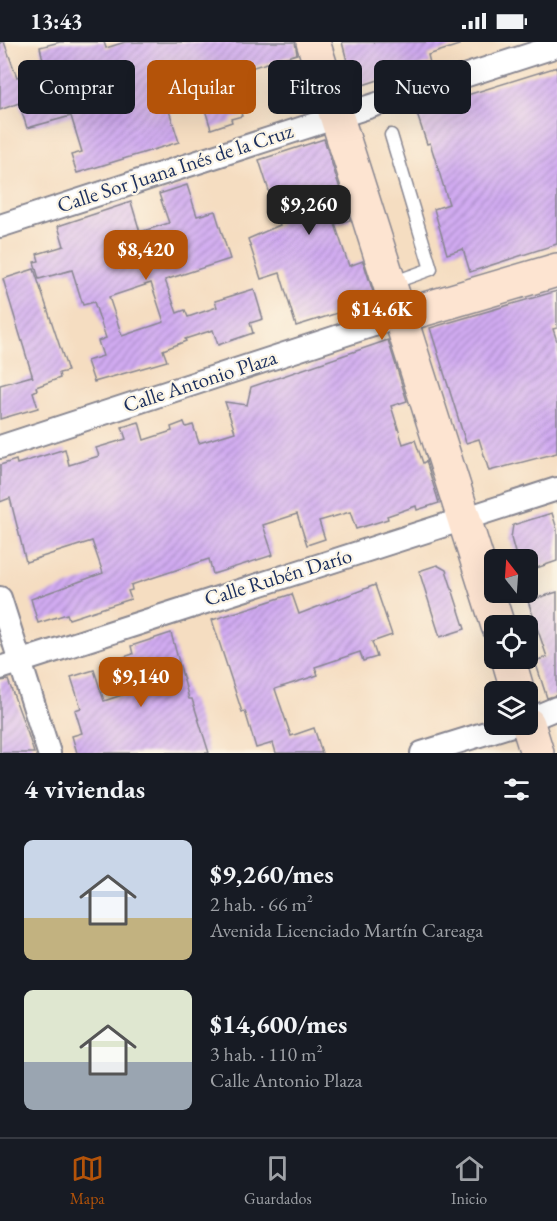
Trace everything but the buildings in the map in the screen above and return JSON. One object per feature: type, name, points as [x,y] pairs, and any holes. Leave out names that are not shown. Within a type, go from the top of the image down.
[{"type":"street","points":[[313,42],[495,615]]},
{"type":"street","name":"Calle Sor Juana Inés de la Cruz","points":[[0,226],[557,46]]},
{"type":"street","points":[[401,316],[557,270]]},
{"type":"street","name":"Calle Antonio Plaza","points":[[0,447],[401,316]]},
{"type":"street","name":"Calle Rubén Darío","points":[[10,665],[557,489]]},
{"type":"street","points":[[0,598],[10,665],[49,753]]},
{"type":"street","points":[[538,717],[557,708]]},
{"type":"street","points":[[422,753],[484,734]]},
{"type":"street","points":[[532,735],[537,753]]},
{"type":"lane","points":[[390,284],[431,269],[391,135]]}]
